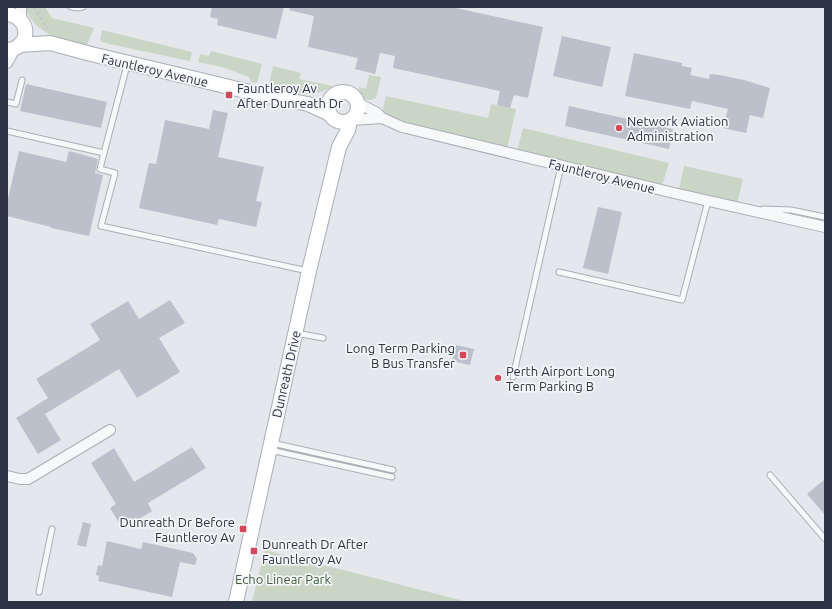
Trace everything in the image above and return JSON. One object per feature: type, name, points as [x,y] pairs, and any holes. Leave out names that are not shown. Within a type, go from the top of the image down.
[{"type":"main road","name":"Fauntleroy Avenue","points":[[7,14],[22,18],[54,38],[128,63],[262,95],[308,104],[332,117]]},
{"type":"main road","points":[[14,48],[23,41],[25,36],[22,18]]},
{"type":"main road","name":"Fauntleroy Avenue","points":[[14,48],[54,38]]},
{"type":"main road","points":[[347,92],[354,96],[358,104],[358,110],[351,120],[342,122],[337,121],[332,117],[328,107],[331,98],[338,93],[347,92]]},
{"type":"main road","name":"Fauntleroy Avenue","points":[[308,104],[331,98]]},
{"type":"main road","name":"Dunreath Drive","points":[[332,117],[339,147]]},
{"type":"main road","name":"Dunreath Drive","points":[[236,602],[309,271],[339,147],[348,130],[351,120]]},
{"type":"street","points":[[7,63],[14,48]]},
{"type":"street","name":"Fauntleroy Avenue","points":[[358,104],[377,113],[382,118],[402,127],[708,201],[825,227]]},
{"type":"street","name":"Fauntleroy Avenue","points":[[351,120],[382,118]]},
{"type":"street","points":[[7,476],[20,480],[28,479],[110,430]]},
{"type":"lane","points":[[71,7],[83,7]]},
{"type":"lane","points":[[128,63],[100,169],[115,173],[101,226],[309,271]]},
{"type":"lane","points":[[7,102],[16,104],[22,80]]},
{"type":"lane","points":[[7,131],[80,146],[104,153]]},
{"type":"lane","points":[[513,377],[561,166]]},
{"type":"lane","points":[[559,272],[682,300],[708,201]]},
{"type":"lane","points":[[746,209],[791,210],[825,217]]},
{"type":"lane","points":[[295,333],[323,338]]},
{"type":"lane","points":[[270,446],[393,470]]},
{"type":"lane","points":[[270,446],[392,477]]},
{"type":"lane","points":[[770,475],[825,539]]},
{"type":"lane","points":[[40,592],[52,529]]},
{"type":"path","points":[[34,7],[46,27],[51,30],[54,38]]},
{"type":"green space","points":[[25,7],[45,7],[52,18],[94,28],[86,47],[58,38],[42,29],[35,24]]},
{"type":"green space","points":[[102,30],[192,52],[190,61],[100,41]]},
{"type":"green space","points":[[211,51],[262,64],[257,83],[251,82],[249,77],[222,67],[198,62],[200,54],[209,56]]},
{"type":"green space","points":[[273,66],[301,73],[299,79],[333,86],[325,90],[309,94],[293,93],[268,88]]},
{"type":"green space","points":[[369,75],[381,77],[376,98],[367,100],[360,94],[359,87],[366,89]]},
{"type":"green space","points":[[386,96],[488,118],[491,104],[516,109],[507,149],[392,120],[384,113],[383,108]]},
{"type":"green space","points":[[523,128],[669,163],[662,186],[517,151]]},
{"type":"green space","points":[[684,166],[743,179],[736,207],[678,194]]},
{"type":"green space","name":"Echo Linear Park","points":[[265,550],[468,602],[252,602]]},
{"type":"building","points":[[212,7],[284,7],[276,39],[217,25],[218,19],[210,17]]},
{"type":"building","points":[[290,7],[451,7],[543,27],[528,98],[514,95],[510,108],[497,105],[500,91],[393,68],[395,56],[380,53],[375,74],[355,69],[358,58],[308,47],[314,16],[289,10]]},
{"type":"building","points":[[562,36],[611,47],[602,87],[553,76]]},
{"type":"building","points":[[634,53],[682,63],[682,66],[692,68],[690,75],[709,79],[710,74],[720,75],[744,80],[770,88],[763,118],[750,115],[746,133],[723,128],[728,109],[692,101],[690,109],[625,96]]},
{"type":"building","points":[[26,84],[107,102],[101,128],[20,111]]},
{"type":"building","name":"Network Aviation Administration","points":[[569,106],[673,129],[669,149],[565,126]]},
{"type":"building","points":[[213,110],[228,113],[218,157],[264,167],[256,201],[262,202],[256,227],[219,219],[217,225],[139,208],[149,163],[156,164],[165,120],[209,129]]},
{"type":"building","points":[[19,151],[66,162],[69,151],[98,159],[95,173],[103,175],[89,236],[51,228],[7,216],[7,203]]},
{"type":"building","points":[[598,207],[622,212],[608,274],[583,268]]},
{"type":"building","points":[[170,300],[185,323],[159,338],[180,372],[137,398],[119,369],[45,414],[61,440],[38,454],[16,418],[48,398],[36,379],[100,340],[90,324],[128,301],[139,319]]},
{"type":"building","name":"Long Term Parking B Bus Transfer","points":[[456,345],[474,349],[470,365],[452,361]]},
{"type":"building","points":[[192,447],[206,468],[148,503],[152,511],[129,525],[124,517],[118,521],[110,508],[116,504],[91,463],[114,448],[134,482]]},
{"type":"building","points":[[825,479],[825,515],[807,494]]},
{"type":"building","points":[[83,522],[91,524],[86,547],[77,545]]},
{"type":"building","points":[[107,541],[141,549],[143,542],[193,553],[197,559],[195,565],[180,562],[172,597],[98,581],[99,576],[96,575],[98,565],[102,566]]},
{"type":"place","name":"Fauntleroy Av After Dunreath Dr","points":[[229,95]]},
{"type":"place","name":"Network Aviation Administration","points":[[619,128]]},
{"type":"place","name":"Long Term Parking B Bus Transfer","points":[[463,355]]},
{"type":"place","name":"Perth Airport Long Term Parking B","points":[[498,378]]},
{"type":"place","name":"Dunreath Dr Before Fauntleroy Av","points":[[243,529]]},
{"type":"place","name":"Dunreath Dr After Fauntleroy Av","points":[[254,551]]}]
